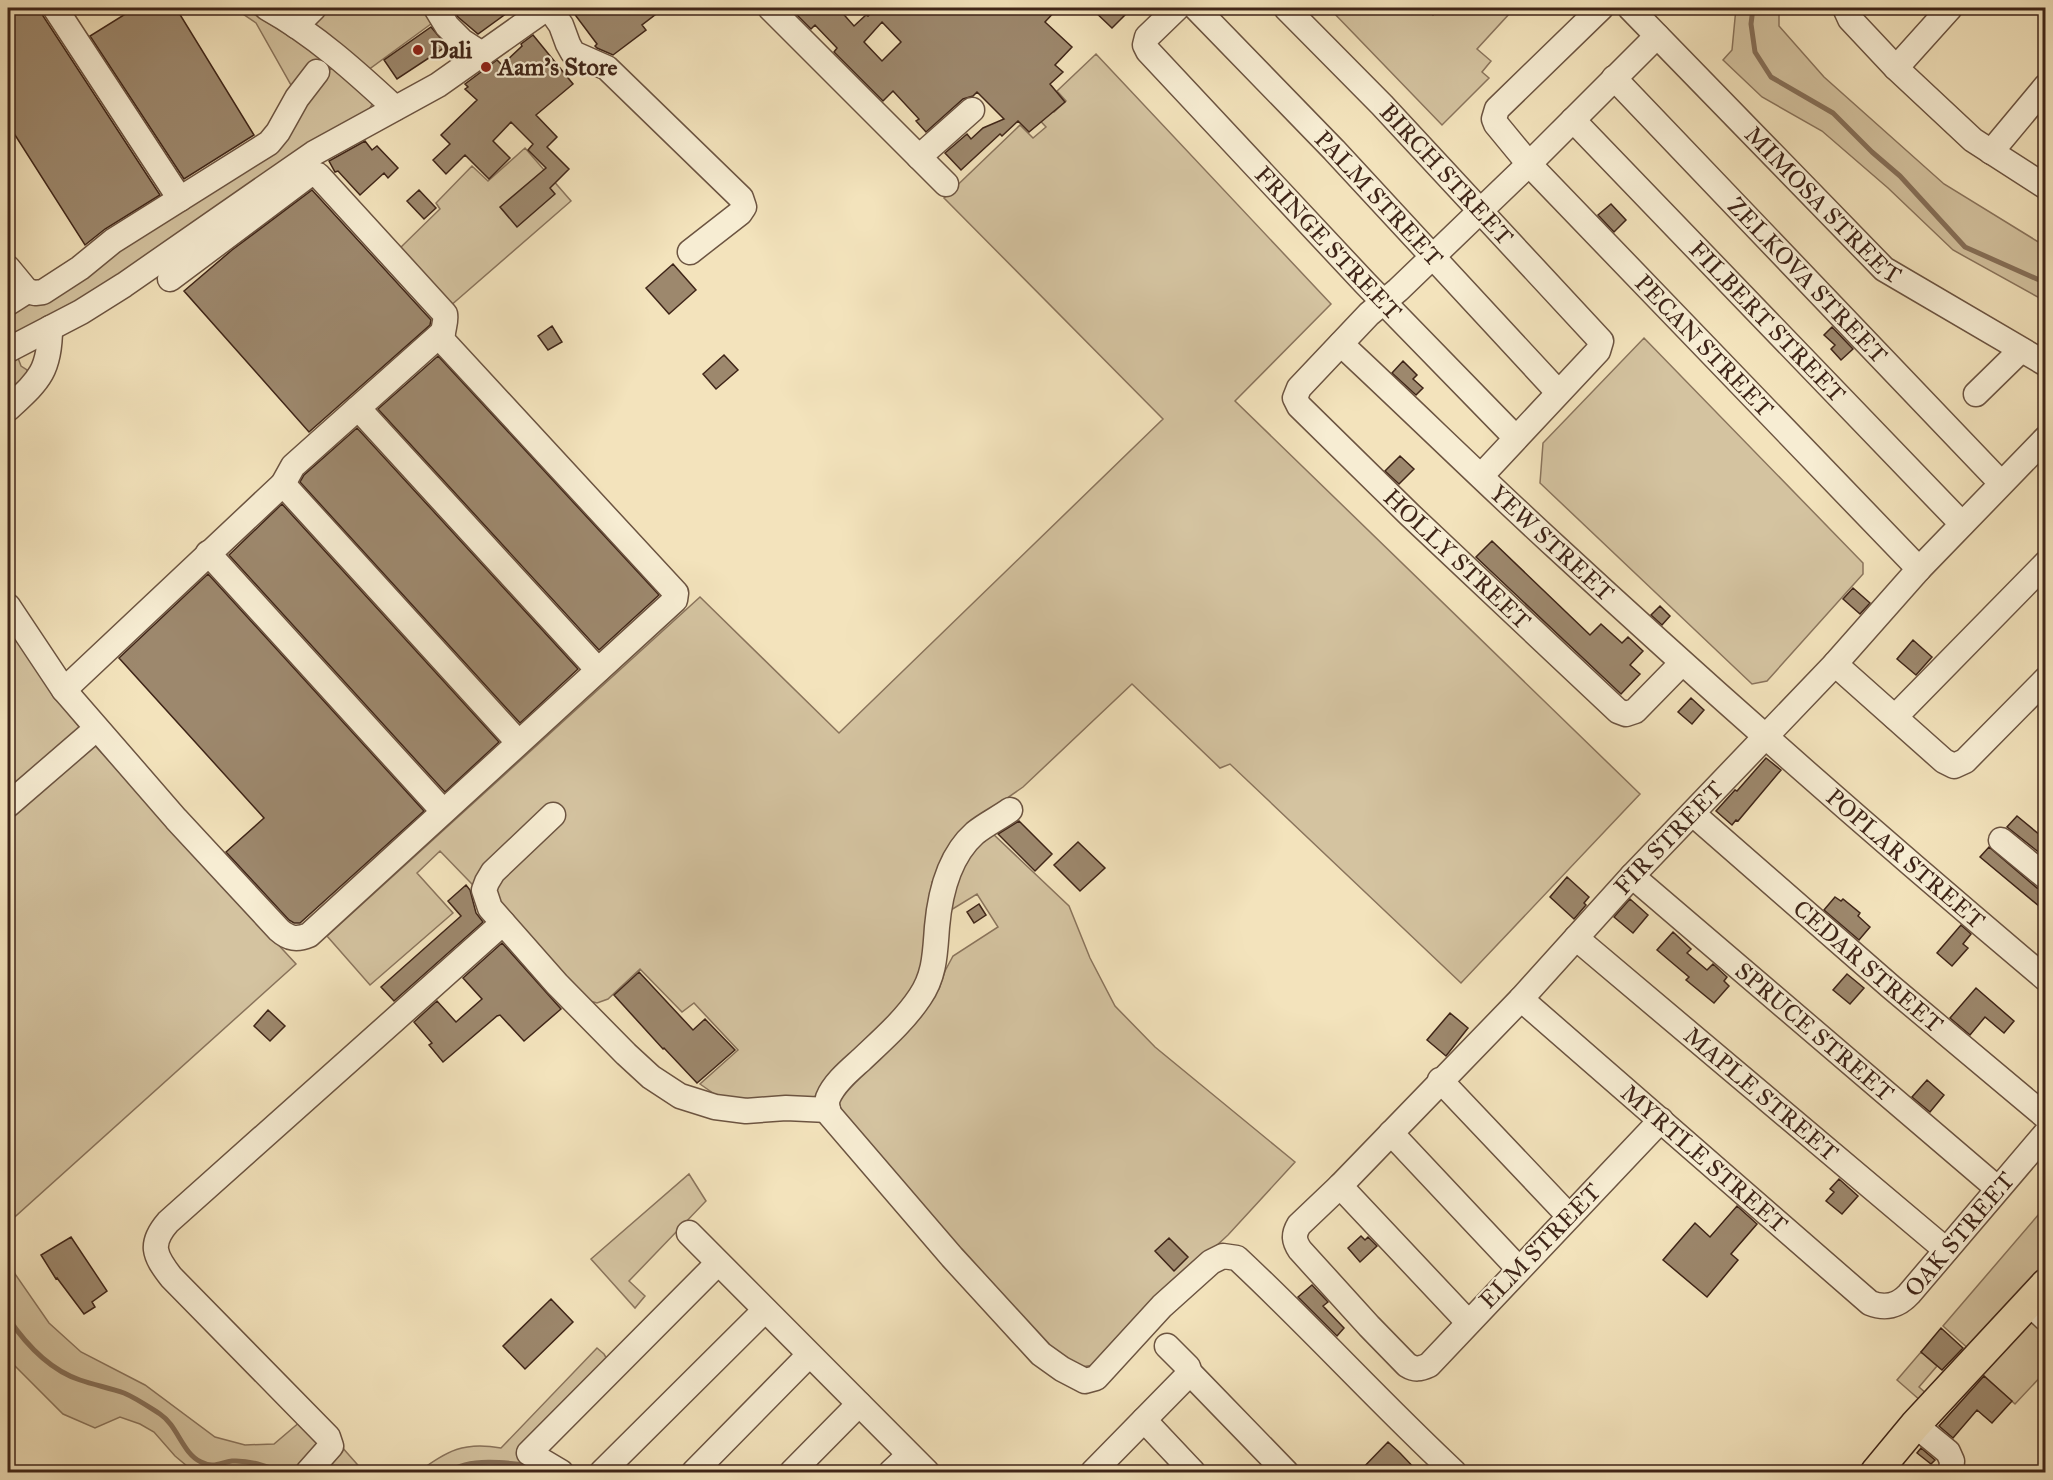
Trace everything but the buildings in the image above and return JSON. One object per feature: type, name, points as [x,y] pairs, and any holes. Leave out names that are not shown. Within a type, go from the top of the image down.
[{"type":"main road","points":[[1876,1473],[1915,1425],[2040,1302]]},
{"type":"street","points":[[55,8],[180,199]]},
{"type":"street","points":[[267,8],[296,26],[354,70],[395,108]]},
{"type":"street","points":[[296,26],[314,8]]},
{"type":"street","points":[[436,8],[447,26],[462,41],[482,54]]},
{"type":"street","points":[[8,350],[81,312],[161,260],[314,153],[438,85],[548,8],[561,25],[573,53],[607,68],[741,198],[744,207],[740,213],[690,252]]},
{"type":"street","points":[[770,8],[946,184]]},
{"type":"street","name":"FRINGE STREET","points":[[1177,8],[1147,37],[1145,45],[1148,51],[1515,438]]},
{"type":"street","name":"PALM STREET","points":[[1196,8],[1334,150],[1558,392]]},
{"type":"street","name":"BIRCH STREET","points":[[1286,8],[1599,338],[1601,345],[1598,351],[1558,392]]},
{"type":"street","name":"PECAN STREET","points":[[1601,8],[1497,109],[1494,119],[1498,129],[1919,569]]},
{"type":"street","name":"MIMOSA STREET","points":[[1630,8],[1884,269],[2046,364]]},
{"type":"street","points":[[1845,8],[1850,19],[1896,68],[1973,140],[2046,187]]},
{"type":"street","points":[[1896,68],[1950,8]]},
{"type":"street","points":[[1341,344],[1369,314],[1529,164],[1657,36]]},
{"type":"street","points":[[8,268],[17,297],[48,289],[80,268],[113,241],[271,142],[297,98],[317,72]]},
{"type":"street","name":"ZELKOVA STREET","points":[[1614,78],[2001,483]]},
{"type":"street","points":[[1991,152],[2046,86]]},
{"type":"street","points":[[919,157],[972,110]]},
{"type":"street","name":"FILBERT STREET","points":[[1573,120],[1962,524]]},
{"type":"street","points":[[8,606],[64,690],[96,729],[279,930],[288,938],[300,939],[309,935],[675,600],[676,593],[444,342],[442,333],[446,320],[445,314],[316,174],[306,177],[170,279]]},
{"type":"street","points":[[8,409],[35,384],[43,372],[48,359],[50,328]]},
{"type":"street","points":[[64,690],[283,484],[293,466],[442,333]]},
{"type":"street","name":"HOLLY STREET","points":[[1341,344],[1299,388],[1295,398],[1299,405],[1409,514],[1618,711],[1626,714],[1635,711],[1682,663]]},
{"type":"street","name":"YEW STREET","points":[[1341,344],[1553,545],[1766,736]]},
{"type":"street","points":[[1976,394],[2021,350]]},
{"type":"street","points":[[1481,476],[1558,392]]},
{"type":"street","points":[[358,408],[598,670]]},
{"type":"street","name":"FIR STREET","points":[[1418,1369],[1407,1365],[1300,1250],[1294,1238],[1299,1225],[1340,1186],[1440,1080],[1521,999],[1632,876],[1835,664],[1919,569],[2046,438]]},
{"type":"street","points":[[283,484],[518,742]]},
{"type":"street","points":[[208,554],[442,811]]},
{"type":"street","points":[[1895,717],[2046,563]]},
{"type":"street","points":[[1835,664],[1944,761],[1954,766],[1965,761],[2046,678]]},
{"type":"street","points":[[8,805],[96,729]]},
{"type":"street","name":"POPLAR STREET","points":[[1766,736],[1898,854],[2046,979]]},
{"type":"street","points":[[1010,810],[976,832],[954,858],[943,894],[937,926],[936,955],[929,982],[908,1013],[846,1074],[831,1092],[828,1099],[828,1110],[840,1128],[952,1257],[1041,1354],[1085,1382],[1096,1378],[1111,1364],[1135,1334],[1211,1262],[1223,1256],[1230,1256],[1237,1258],[1285,1304],[1454,1473]]},
{"type":"street","name":"CEDAR STREET","points":[[1693,814],[1891,987],[2046,1117]]},
{"type":"street","points":[[553,815],[493,872],[484,890],[490,908],[557,984],[651,1077],[680,1096],[716,1107],[746,1111],[786,1108],[828,1110]]},
{"type":"street","points":[[2001,840],[2046,877]]},
{"type":"street","name":"SPRUCE STREET","points":[[1632,876],[1997,1188]]},
{"type":"street","points":[[308,1473],[331,1446],[328,1437],[171,1277],[159,1258],[156,1240],[168,1222],[503,923]]},
{"type":"street","name":"MAPLE STREET","points":[[1576,938],[1946,1250]]},
{"type":"street","name":"MYRTLE STREET","points":[[1521,999],[1870,1303],[1881,1307],[1892,1305]]},
{"type":"street","points":[[1440,1080],[1569,1216]]},
{"type":"street","name":"ELM STREET","points":[[1418,1369],[1429,1365],[1518,1268],[1661,1120]]},
{"type":"street","points":[[1391,1133],[1518,1268]]},
{"type":"street","name":"OAK STREET","points":[[1892,1305],[1909,1294],[2046,1133]]},
{"type":"street","points":[[1340,1186],[1468,1322]]},
{"type":"street","points":[[689,1233],[927,1473]]},
{"type":"street","points":[[561,1473],[529,1453],[718,1263]]},
{"type":"street","points":[[602,1473],[765,1310]]},
{"type":"street","points":[[1167,1346],[1286,1473]]},
{"type":"street","points":[[694,1473],[809,1355]]},
{"type":"street","points":[[1093,1473],[1190,1373]]},
{"type":"street","points":[[792,1473],[858,1404]]},
{"type":"street","points":[[1144,1420],[1188,1470]]},
{"type":"street","points":[[1915,1425],[1948,1452],[1952,1461],[1951,1473]]},
{"type":"street","points":[[891,1473],[909,1455]]},
{"type":"shaded area","points":[[234,8],[244,8],[320,58],[295,92],[256,23]]},
{"type":"shaded area","points":[[326,8],[421,8],[435,21],[368,70],[314,26],[316,17]]},
{"type":"shaded area","points":[[1329,8],[1427,8],[1433,15],[1439,8],[1503,8],[1510,13],[1477,49],[1491,61],[1482,72],[1489,78],[1442,125]]},
{"type":"shaded area","points":[[1736,8],[1779,8],[1779,26],[1824,77],[1944,184],[2045,246],[2045,301],[1953,250],[1888,188],[1822,131],[1762,97],[1723,60],[1732,50]]},
{"type":"shaded area","points":[[1096,54],[1331,304],[1235,401],[1640,794],[1461,983],[1230,764],[1220,768],[1132,684],[1023,787],[967,826],[932,882],[918,988],[819,1095],[810,1098],[723,1100],[700,1084],[738,1050],[694,1003],[682,1012],[640,969],[608,999],[597,1003],[583,999],[440,851],[417,873],[453,913],[370,985],[327,936],[700,597],[839,733],[1163,419],[944,198],[1020,125],[1033,138],[1046,127],[1033,113],[1044,102],[1054,112],[1066,101],[1057,91]]},
{"type":"shaded area","points":[[333,68],[373,103],[370,108],[117,278],[8,340],[8,266],[29,292],[268,149],[323,73]]},
{"type":"shaded area","points":[[525,148],[571,201],[449,307],[399,249],[440,209],[436,203],[472,166],[488,181]]},
{"type":"shaded area","points":[[1644,338],[1863,563],[1863,574],[1767,681],[1752,684],[1540,483],[1543,443]]},
{"type":"shaded area","points":[[18,358],[21,366],[27,370],[27,374],[8,396],[8,364]]},
{"type":"shaded area","points":[[8,628],[54,695],[87,737],[296,964],[8,1223]]},
{"type":"shaded area","points":[[991,832],[1069,906],[1090,958],[1115,1006],[1155,1047],[1295,1162],[1228,1235],[1115,1339],[1094,1365],[1081,1367],[1036,1340],[837,1117],[836,1095],[925,1008],[939,989],[953,956],[998,927],[977,894],[951,910],[955,887],[963,867],[974,849]]},
{"type":"shaded area","points":[[689,1174],[706,1201],[629,1281],[645,1296],[635,1308],[591,1259]]},
{"type":"shaded area","points":[[2045,1207],[2045,1270],[1971,1351],[1943,1326]]},
{"type":"shaded area","points":[[8,1258],[15,1274],[49,1323],[81,1352],[145,1385],[215,1437],[245,1445],[274,1444],[301,1421],[319,1443],[298,1472],[221,1472],[187,1466],[154,1432],[140,1424],[120,1417],[95,1428],[63,1414],[8,1359]]},
{"type":"shaded area","points":[[2032,1316],[2045,1328],[2045,1372],[2015,1404],[1981,1373]]},
{"type":"shaded area","points":[[597,1348],[607,1359],[605,1365],[517,1454],[518,1457],[554,1472],[418,1472],[447,1453],[466,1447],[501,1448]]},
{"type":"shaded area","points":[[1921,1352],[1937,1366],[1919,1387],[1927,1394],[1921,1401],[1897,1380]]},
{"type":"shaded area","points":[[341,1446],[364,1472],[320,1472]]},
{"type":"waterway","points":[[1753,8],[1751,24],[1755,52],[1771,77],[1833,113],[1900,176],[1965,247],[2046,283]]},
{"type":"waterway","points":[[8,1318],[30,1346],[58,1370],[80,1380],[124,1393],[160,1414],[171,1425],[189,1452],[201,1462],[214,1465],[245,1461],[281,1472]]},
{"type":"waterway","points":[[449,1472],[457,1467],[478,1463],[533,1466]]},
{"type":"place","name":"Dali","points":[[418,50]]},
{"type":"place","name":"Aam's Store","points":[[486,67]]}]
